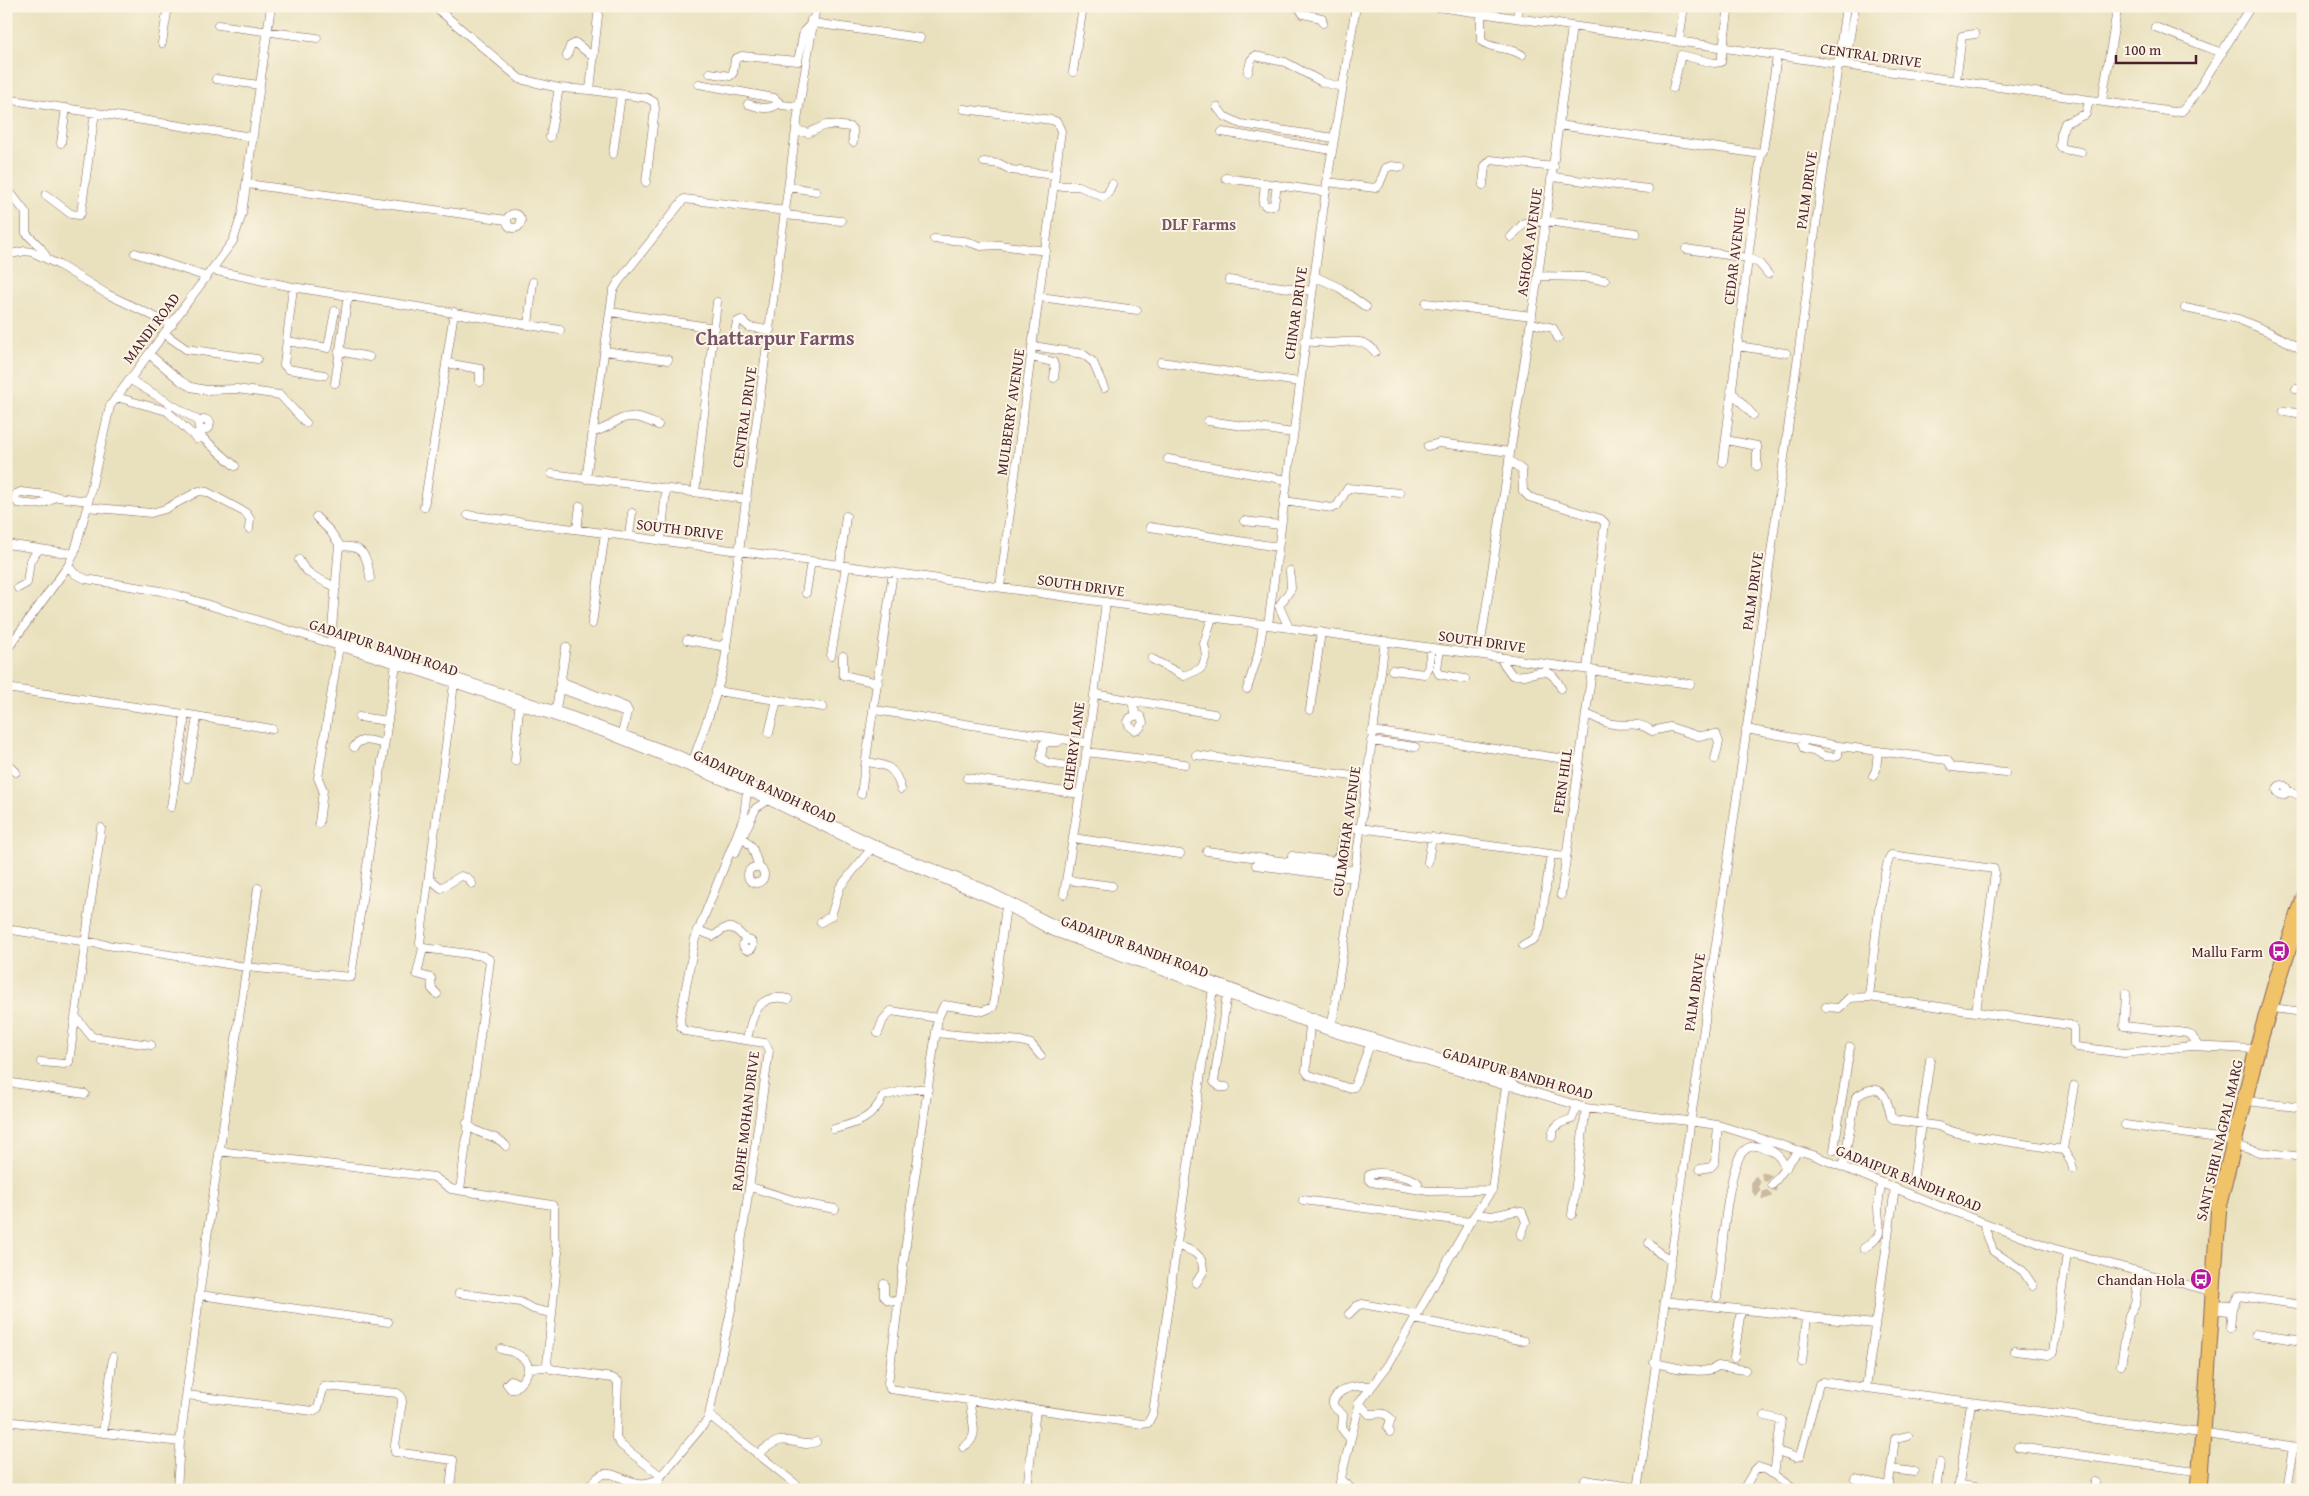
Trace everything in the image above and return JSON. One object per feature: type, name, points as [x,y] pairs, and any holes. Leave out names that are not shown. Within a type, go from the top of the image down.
[{"type":"main road","name":"SANT SHRI NAGPAL MARG","points":[[2234,1143],[2254,1049],[2274,978],[2303,892]]},
{"type":"main road","name":"SANT SHRI NAGPAL MARG","points":[[2202,1490],[2214,1213],[2248,1101],[2273,1005],[2303,913]]},
{"type":"main road","name":"SANT SHRI NAGPAL MARG","points":[[2194,1490],[2204,1434],[2215,1307],[2212,1292]]},
{"type":"street","points":[[162,43],[168,6]]},
{"type":"street","name":"MANDI ROAD","points":[[6,651],[68,566],[74,554],[88,504],[106,417],[116,397],[172,325],[237,233],[247,184],[271,6]]},
{"type":"street","points":[[434,6],[516,77],[559,88],[590,90],[647,98],[654,102],[646,182]]},
{"type":"street","points":[[590,90],[600,6]]},
{"type":"street","points":[[1073,72],[1083,6]]},
{"type":"street","points":[[1298,6],[1303,14],[1322,18],[1323,23]]},
{"type":"street","name":"CHINAR DRIVE","points":[[1246,689],[1258,655],[1265,625],[1278,547],[1304,341],[1327,182],[1356,6]]},
{"type":"street","name":"CENTRAL DRIVE","points":[[1431,6],[2174,112],[2182,111],[2191,101],[2252,6]]},
{"type":"street","points":[[1518,18],[1519,6]]},
{"type":"street","points":[[1680,42],[1684,6]]},
{"type":"street","points":[[1674,88],[1681,55],[1718,63],[1722,60],[1729,6]]},
{"type":"street","points":[[1841,65],[1846,6]]},
{"type":"street","points":[[1841,65],[1854,6]]},
{"type":"street","points":[[710,73],[730,76],[733,73],[735,59],[742,56],[798,61],[804,31],[810,25],[812,12],[815,9]]},
{"type":"street","name":"CENTRAL DRIVE","points":[[693,761],[716,691],[726,652],[799,107],[815,9]]},
{"type":"street","points":[[2102,102],[2117,10]]},
{"type":"street","points":[[1481,13],[1481,41],[1485,44],[1513,50],[1522,55]]},
{"type":"street","points":[[813,23],[920,38]]},
{"type":"street","points":[[218,25],[317,38]]},
{"type":"street","name":"ASHOKA AVENUE","points":[[1482,634],[1538,276],[1572,27]]},
{"type":"street","points":[[2154,27],[2222,53]]},
{"type":"street","points":[[1956,81],[1962,36],[1975,34]]},
{"type":"street","points":[[567,56],[570,46],[576,43],[593,57]]},
{"type":"street","points":[[1248,72],[1251,60],[1255,56],[1284,62],[1322,82],[1342,87]]},
{"type":"street","name":"CEDAR AVENUE","points":[[1723,462],[1761,154],[1763,152],[1777,56]]},
{"type":"street","name":"PALM DRIVE","points":[[1638,1489],[1654,1363],[1841,65]]},
{"type":"street","points":[[216,79],[260,85]]},
{"type":"street","points":[[699,84],[774,98],[778,103],[799,107]]},
{"type":"street","points":[[550,136],[559,88]]},
{"type":"street","points":[[613,154],[621,95]]},
{"type":"street","points":[[6,99],[252,136]]},
{"type":"street","points":[[2081,152],[2066,150],[2061,147],[2060,134],[2065,123],[2086,114],[2089,100]]},
{"type":"street","points":[[748,104],[766,109],[772,108],[778,103]]},
{"type":"street","points":[[1217,107],[1224,116],[1241,124],[1334,138]]},
{"type":"street","points":[[61,143],[66,108]]},
{"type":"street","name":"MULBERRY AVENUE","points":[[964,109],[1057,122],[1060,131],[1040,297],[1000,587]]},
{"type":"street","points":[[46,195],[71,214],[79,215],[81,213],[94,112]]},
{"type":"street","points":[[796,130],[808,133],[826,125],[850,127],[853,130],[853,142]]},
{"type":"street","points":[[1559,125],[1761,154]]},
{"type":"street","points":[[1222,132],[1332,150]]},
{"type":"street","points":[[1483,185],[1485,166],[1491,160],[1554,166]]},
{"type":"street","points":[[984,162],[1000,164],[1010,170],[1055,175]]},
{"type":"street","points":[[1327,182],[1375,188],[1379,185],[1386,168],[1391,166],[1400,167]]},
{"type":"street","points":[[1552,177],[1648,189]]},
{"type":"street","points":[[1226,178],[1326,192]]},
{"type":"street","points":[[1265,183],[1263,203],[1266,206],[1274,204],[1277,185]]},
{"type":"street","points":[[247,184],[507,220]]},
{"type":"street","points":[[1054,186],[1079,186],[1103,197],[1108,193],[1112,184]]},
{"type":"street","points":[[6,186],[26,213],[26,233],[40,247],[48,260]]},
{"type":"street","points":[[789,187],[816,191]]},
{"type":"street","points":[[586,478],[615,287],[684,199],[842,221]]},
{"type":"street","points":[[1511,237],[1524,223],[1546,221],[1636,232]]},
{"type":"street","points":[[934,239],[965,241],[981,246],[999,245],[1046,251]]},
{"type":"street","points":[[1686,249],[1748,258],[1759,263],[1768,274]]},
{"type":"street","points":[[6,255],[27,251],[48,260],[107,294],[172,325]]},
{"type":"street","points":[[135,253],[210,273],[560,330]]},
{"type":"street","points":[[1314,276],[1340,288],[1366,307]]},
{"type":"street","points":[[1538,276],[1582,276],[1605,280]]},
{"type":"street","points":[[1228,280],[1312,291]]},
{"type":"street","points":[[528,325],[533,282]]},
{"type":"street","points":[[293,287],[284,365],[288,369],[324,375]]},
{"type":"street","points":[[335,383],[348,296]]},
{"type":"street","points":[[1040,297],[1137,310]]},
{"type":"street","points":[[695,492],[717,302]]},
{"type":"street","points":[[1426,303],[1531,320],[1553,328],[1558,338]]},
{"type":"street","points":[[2186,308],[2238,319],[2267,331],[2303,350]]},
{"type":"street","points":[[287,341],[328,348],[335,311]]},
{"type":"street","points":[[424,507],[454,312]]},
{"type":"street","points":[[611,312],[715,328]]},
{"type":"street","points":[[735,331],[737,322],[741,320],[752,328],[770,330]]},
{"type":"street","points":[[165,334],[186,349],[257,359]]},
{"type":"street","points":[[1304,341],[1326,343],[1357,341],[1367,344],[1375,352]]},
{"type":"street","points":[[1033,346],[1083,354],[1094,362],[1104,388]]},
{"type":"street","points":[[1737,346],[1786,353]]},
{"type":"street","points":[[340,351],[369,356]]},
{"type":"street","points":[[605,351],[668,360]]},
{"type":"street","points":[[149,354],[191,387],[206,390],[238,389],[280,394],[306,423]]},
{"type":"street","points":[[1032,356],[1053,362],[1055,365],[1054,378]]},
{"type":"street","points":[[1161,362],[1299,382]]},
{"type":"street","points":[[446,363],[480,369],[480,382]]},
{"type":"street","points":[[129,379],[199,422],[198,427],[203,431],[197,433],[235,466]]},
{"type":"street","points":[[1731,391],[1753,415]]},
{"type":"street","points":[[116,397],[164,409],[197,439]]},
{"type":"street","points":[[2284,411],[2303,414]]},
{"type":"street","points":[[593,432],[604,429],[620,419],[632,417],[658,425]]},
{"type":"street","points":[[1208,421],[1293,433]]},
{"type":"street","points":[[1726,440],[1757,446],[1756,466]]},
{"type":"street","points":[[1428,446],[1439,443],[1510,452]]},
{"type":"street","points":[[1168,459],[1287,480]]},
{"type":"street","name":"FERN HILL","points":[[1509,461],[1522,470],[1523,491],[1529,497],[1601,519],[1605,523],[1586,714],[1561,895]]},
{"type":"street","points":[[552,474],[747,499]]},
{"type":"street","points":[[1284,501],[1332,508],[1337,506],[1348,488],[1400,493]]},
{"type":"street","points":[[660,541],[666,489]]},
{"type":"street","points":[[55,496],[88,504],[150,513],[170,507],[194,492],[203,491],[246,513],[250,519],[249,529]]},
{"type":"street","points":[[577,529],[580,506]]},
{"type":"street","points":[[629,536],[632,513]]},
{"type":"street","name":"SOUTH DRIVE","points":[[468,515],[843,565],[1690,684]]},
{"type":"street","points":[[316,516],[336,538],[339,547],[336,586],[328,641],[345,641],[556,710],[622,734],[693,761],[892,852],[983,888],[1054,924],[1332,1024],[1506,1079],[1517,1087]]},
{"type":"street","points":[[832,656],[843,565],[846,516]]},
{"type":"street","points":[[1244,520],[1281,525]]},
{"type":"street","points":[[1150,527],[1278,547]]},
{"type":"street","points":[[592,624],[605,533]]},
{"type":"street","points":[[6,544],[74,554]]},
{"type":"street","points":[[339,547],[352,546],[364,555],[368,562],[370,578]]},
{"type":"street","points":[[18,588],[27,583],[30,562],[39,549]]},
{"type":"street","points":[[299,560],[306,571],[336,586]]},
{"type":"street","points":[[806,593],[811,561]]},
{"type":"street","name":"GADAIPUR BANDH ROAD","points":[[68,566],[75,574],[86,580],[161,591],[328,641],[610,735],[747,790],[871,850],[1004,905],[1051,930],[1370,1045],[1577,1106],[1718,1126],[1798,1150],[1983,1222],[2067,1252],[2212,1292]]},
{"type":"street","points":[[1289,628],[1279,606],[1291,589],[1290,571]]},
{"type":"street","points":[[861,794],[875,710],[893,572]]},
{"type":"street","name":"CHERRY LANE","points":[[1064,894],[1087,747],[1106,602]]},
{"type":"street","points":[[1152,659],[1184,676],[1200,669],[1206,658],[1204,644],[1212,618]]},
{"type":"street","points":[[1310,710],[1320,632]]},
{"type":"street","points":[[687,640],[721,646],[726,644]]},
{"type":"street","name":"GULMOHAR AVENUE","points":[[1332,1024],[1385,642]]},
{"type":"street","points":[[319,823],[323,790],[318,778],[339,646]]},
{"type":"street","points":[[556,710],[566,647]]},
{"type":"street","points":[[1392,670],[1424,674],[1428,669],[1436,648]]},
{"type":"street","points":[[1436,648],[1439,674],[1465,679]]},
{"type":"street","points":[[843,656],[843,675],[878,683]]},
{"type":"street","points":[[1499,657],[1513,676],[1537,671],[1548,672],[1553,674],[1562,688]]},
{"type":"street","points":[[6,930],[246,967],[348,978],[351,976],[396,664]]},
{"type":"street","points":[[437,994],[432,989],[431,978],[417,974],[422,948],[420,939],[454,684]]},
{"type":"street","points":[[559,684],[626,707],[627,712],[622,734]]},
{"type":"street","points":[[6,688],[272,729]]},
{"type":"street","points":[[716,691],[823,707]]},
{"type":"street","points":[[1094,694],[1214,714]]},
{"type":"street","points":[[769,734],[777,700]]},
{"type":"street","points":[[1131,700],[1136,715]]},
{"type":"street","points":[[515,761],[519,706]]},
{"type":"street","points":[[875,710],[1185,764]]},
{"type":"street","points":[[171,806],[184,725],[184,714]]},
{"type":"street","points":[[1586,714],[1609,723],[1638,724],[1652,731],[1670,727],[1698,736],[1717,734],[1718,742],[1715,759]]},
{"type":"street","points":[[187,778],[197,716]]},
{"type":"street","points":[[359,717],[388,721]]},
{"type":"street","points":[[1746,729],[1839,746],[1947,760],[1952,767],[2004,773]]},
{"type":"street","points":[[1372,731],[1579,761]]},
{"type":"street","points":[[354,747],[359,741],[365,740],[384,744]]},
{"type":"street","points":[[1371,741],[1415,748]]},
{"type":"street","points":[[1068,766],[1044,761],[1041,756],[1043,744],[1057,742],[1087,747]]},
{"type":"street","points":[[1802,744],[1804,749],[1831,757],[1838,756],[1839,746]]},
{"type":"street","points":[[1873,776],[1876,770],[1878,751]]},
{"type":"street","points":[[1196,755],[1367,778]]},
{"type":"street","points":[[6,762],[16,772]]},
{"type":"street","points":[[867,762],[892,769],[898,778],[901,789]]},
{"type":"street","points":[[967,778],[1080,794]]},
{"type":"street","name":"RADHE MOHAN DRIVE","points":[[710,1417],[709,1410],[732,1305],[769,1051],[765,1043],[685,1031],[681,1027],[680,1019],[697,930],[744,817],[747,790]]},
{"type":"street","points":[[2287,790],[2303,797]]},
{"type":"street","points":[[722,871],[730,860],[756,808],[767,801]]},
{"type":"street","points":[[41,1062],[68,1063],[76,1017],[101,828]]},
{"type":"street","points":[[1292,856],[1334,861],[1339,854],[1344,831],[1348,828],[1360,828],[1565,856]]},
{"type":"street","points":[[742,837],[752,847],[759,867]]},
{"type":"street","points":[[1073,838],[1180,854]]},
{"type":"street","points":[[1428,862],[1432,838]]},
{"type":"street","points":[[821,922],[831,916],[840,886],[871,850]]},
{"type":"street","points":[[1207,851],[1354,874]]},
{"type":"street","points":[[1523,945],[1534,939],[1540,929],[1551,854]]},
{"type":"street","points":[[1870,997],[1882,895],[1888,860],[1892,855],[1989,866],[1994,869],[1995,873],[1976,1012]]},
{"type":"street","points":[[1256,865],[1354,874]]},
{"type":"street","points":[[428,878],[440,888],[461,876],[468,878],[472,884]]},
{"type":"street","points":[[1066,880],[1112,886]]},
{"type":"street","points":[[177,1490],[180,1442],[258,888]]},
{"type":"street","points":[[1004,905],[993,1007],[983,1011],[944,1005],[938,1018],[898,1302],[888,1387],[1142,1424],[1148,1423],[1153,1413],[1213,988]]},
{"type":"street","points":[[697,930],[712,936],[726,928],[731,928],[738,931],[746,940]]},
{"type":"street","points":[[422,948],[484,956],[490,960],[467,1123],[460,1190]]},
{"type":"street","points":[[1226,1088],[1220,1087],[1214,1082],[1227,994]]},
{"type":"street","points":[[2126,994],[2124,1026],[2187,1033],[2192,1036],[2198,1046]]},
{"type":"street","points":[[1826,1007],[1839,1008],[1849,998],[1870,997],[2070,1025],[2074,1029],[2074,1044],[2077,1047],[2124,1053],[2198,1046],[2254,1049]]},
{"type":"street","points":[[747,1039],[753,1013],[757,1008],[775,998],[788,999]]},
{"type":"street","points":[[2273,1005],[2303,1007]]},
{"type":"street","points":[[2273,1005],[2303,1012]]},
{"type":"street","points":[[878,1033],[883,1020],[891,1011],[938,1018]]},
{"type":"street","points":[[76,1017],[92,1036],[151,1045]]},
{"type":"street","points":[[1310,1024],[1306,1071],[1309,1075],[1348,1088],[1354,1087],[1370,1045]]},
{"type":"street","points":[[936,1033],[1021,1041],[1031,1044],[1041,1056]]},
{"type":"street","points":[[1834,1150],[1850,1047]]},
{"type":"street","points":[[1913,1181],[1930,1060]]},
{"type":"street","points":[[6,1082],[85,1094]]},
{"type":"street","points":[[1338,1490],[1342,1481],[1359,1403],[1388,1365],[1470,1222],[1492,1190],[1506,1086]]},
{"type":"street","points":[[2063,1150],[2074,1086]]},
{"type":"street","points":[[834,1129],[866,1118],[878,1108],[883,1096],[907,1090],[928,1088]]},
{"type":"street","points":[[1842,1095],[1856,1097],[1868,1090],[1882,1092],[1887,1097],[1891,1118],[1898,1121],[1921,1123],[1943,1127],[1954,1132],[1972,1136],[2063,1150],[2071,1160],[2073,1169]]},
{"type":"street","points":[[1842,1167],[1856,1097]]},
{"type":"street","points":[[2248,1101],[2303,1108]]},
{"type":"street","points":[[1552,1136],[1552,1131],[1559,1123],[1572,1118],[1577,1106]]},
{"type":"street","points":[[1572,1215],[1586,1108]]},
{"type":"street","points":[[467,1123],[473,1130],[498,1139],[506,1146]]},
{"type":"street","points":[[2125,1125],[2234,1143],[2260,1152],[2303,1157]]},
{"type":"street","points":[[1700,1169],[1711,1167],[1715,1162],[1718,1126]]},
{"type":"street","points":[[1717,1297],[1731,1190],[1740,1155],[1748,1148],[1758,1146],[1766,1148],[1778,1154],[1786,1168]]},
{"type":"street","points":[[1772,1185],[1798,1150]]},
{"type":"street","points":[[220,1151],[434,1177],[439,1179],[449,1189],[548,1203],[553,1206],[554,1244],[558,1252],[546,1362],[548,1367]]},
{"type":"street","points":[[1417,1188],[1418,1183],[1411,1178],[1373,1173],[1369,1176],[1371,1182],[1434,1191],[1459,1189],[1492,1190]]},
{"type":"street","points":[[1864,1248],[1877,1239],[1879,1234],[1878,1207],[1881,1183]]},
{"type":"street","points":[[750,1187],[802,1203],[835,1208]]},
{"type":"street","points":[[1866,1388],[1894,1188]]},
{"type":"street","points":[[1303,1200],[1470,1222]]},
{"type":"street","points":[[1476,1214],[1492,1216],[1515,1211],[1522,1212],[1526,1222],[1521,1235]]},
{"type":"street","points":[[1983,1222],[1993,1252],[2023,1271],[2033,1286]]},
{"type":"street","points":[[1649,1243],[1659,1253],[1670,1259]]},
{"type":"street","points":[[1176,1245],[1196,1252],[1200,1257],[1203,1266],[1202,1275],[1196,1283]]},
{"type":"street","points":[[2015,1351],[2048,1355],[2053,1352],[2067,1252]]},
{"type":"street","points":[[2121,1365],[2129,1315],[2135,1304],[2139,1272]]},
{"type":"street","points":[[884,1284],[884,1296],[888,1300],[898,1302]]},
{"type":"street","points":[[458,1293],[520,1302],[552,1313]]},
{"type":"street","points":[[200,1296],[388,1322]]},
{"type":"street","points":[[2230,1328],[2231,1308],[2238,1296],[2303,1305]]},
{"type":"street","points":[[1664,1301],[1874,1324]]},
{"type":"street","points":[[1349,1314],[1354,1308],[1362,1304],[1524,1341]]},
{"type":"street","points":[[2215,1307],[2228,1305],[2231,1308]]},
{"type":"street","points":[[1734,1358],[1740,1310]]},
{"type":"street","points":[[1802,1362],[1808,1317]]},
{"type":"street","points":[[2255,1334],[2303,1341]]},
{"type":"street","points":[[501,1349],[520,1354],[526,1360],[528,1368],[524,1379],[518,1384]]},
{"type":"street","points":[[103,1433],[114,1357]]},
{"type":"street","points":[[1654,1363],[1703,1370],[1712,1370],[1718,1366],[1746,1370]]},
{"type":"street","points":[[528,1368],[548,1367],[617,1380],[619,1387],[616,1438],[621,1445],[660,1478]]},
{"type":"street","points":[[1777,1451],[1795,1457],[1800,1456],[1820,1383],[2204,1434],[2303,1450]]},
{"type":"street","points":[[187,1395],[313,1411],[318,1408],[324,1386],[397,1393],[401,1396],[402,1402],[394,1445],[395,1452],[453,1460],[450,1490]]},
{"type":"street","points":[[1350,1439],[1342,1429],[1343,1415],[1334,1406],[1333,1401],[1342,1391],[1360,1386],[1371,1386]]},
{"type":"street","points":[[963,1448],[971,1443],[974,1434],[970,1400]]},
{"type":"street","points":[[1359,1403],[1369,1414],[1383,1412],[1387,1414],[1391,1418],[1388,1428],[1390,1432]]},
{"type":"street","points":[[1971,1403],[1958,1487],[1999,1490]]},
{"type":"street","points":[[1027,1490],[1036,1409]]},
{"type":"street","points":[[1766,1416],[1781,1420],[1774,1475]]},
{"type":"street","points":[[656,1490],[660,1478],[710,1417],[803,1490]]},
{"type":"street","points":[[6,1421],[180,1442]]},
{"type":"street","points":[[1855,1478],[1888,1488],[1895,1439],[1908,1436]]},
{"type":"street","points":[[757,1454],[780,1441],[806,1445],[816,1442]]},
{"type":"street","points":[[2018,1447],[2196,1471]]},
{"type":"street","points":[[2287,1490],[2294,1448]]},
{"type":"street","points":[[1936,1490],[1940,1462]]},
{"type":"street","points":[[1743,1490],[1756,1468],[1764,1468],[1795,1490]]},
{"type":"street","points":[[1891,1469],[1914,1472]]},
{"type":"street","points":[[588,1490],[596,1478],[605,1473],[615,1474],[637,1483],[660,1478]]},
{"type":"street","points":[[1585,1480],[1638,1489]]},
{"type":"street","points":[[1342,1481],[1353,1490]]},
{"type":"street","points":[[1572,1486],[1596,1490]]},
{"type":"tunnel","points":[[1764,1177],[1770,1180],[1773,1186],[1770,1192],[1764,1195],[1758,1192],[1755,1186],[1758,1180],[1764,1177]]},
{"type":"place","name":"Mallu Farm","points":[[2279,951]]},
{"type":"place","name":"Chandan Hola","points":[[2201,1279]]},
{"type":"district","name":"DLF Farms","points":[[1199,224]]},
{"type":"district","name":"Chattarpur Farms","points":[[775,337]]}]
